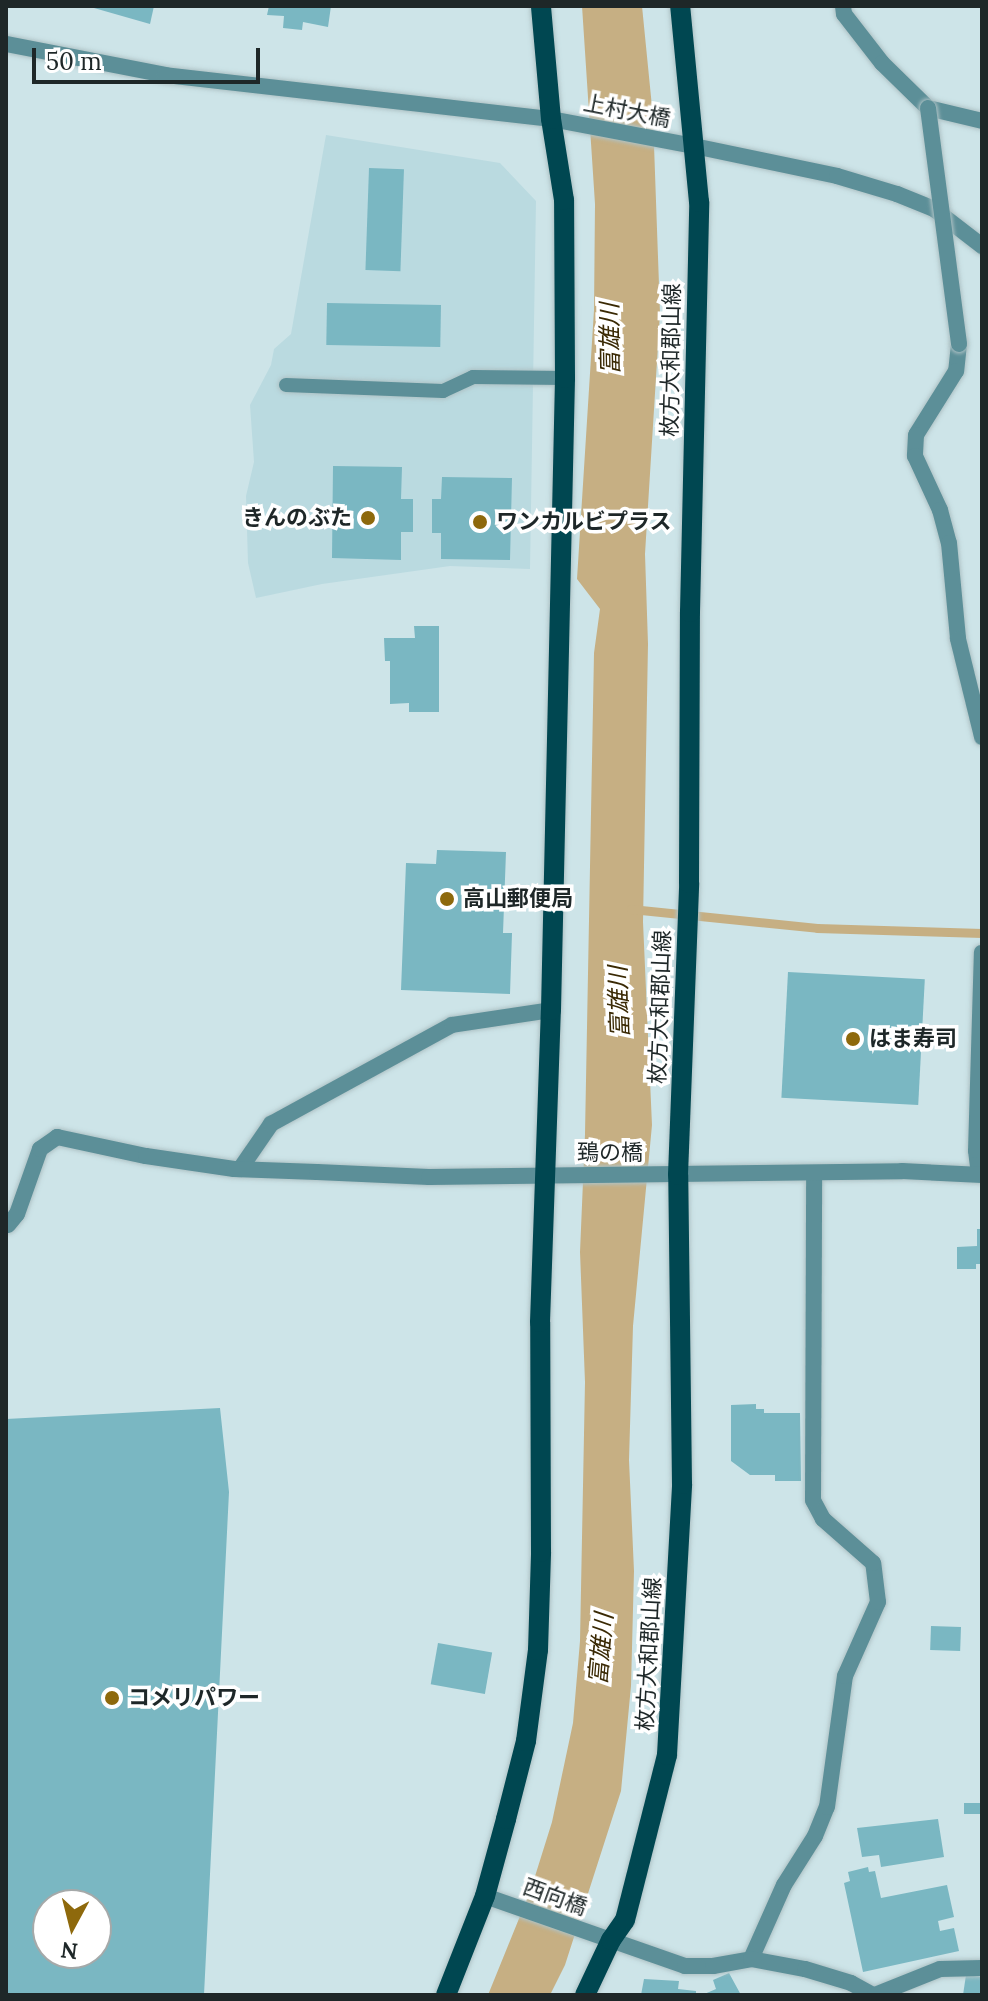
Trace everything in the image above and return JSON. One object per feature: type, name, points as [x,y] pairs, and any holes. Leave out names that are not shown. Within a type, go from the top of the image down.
[{"type":"main road","points":[[446,1995],[485,1896],[526,1741],[538,1650],[543,1175],[551,1010],[565,378],[564,200],[551,119],[541,6]]},
{"type":"main road","name":"枚方大和郡山線","points":[[585,1995],[611,1940],[625,1920],[667,1755],[682,1484],[678,1175],[689,883],[690,612],[699,202],[680,6]]},
{"type":"street","points":[[843,6],[844,14],[882,63],[928,108],[982,121]]},
{"type":"street","name":"上村大橋","points":[[6,44],[165,75],[551,119],[694,146],[837,176],[897,194],[934,209],[982,246]]},
{"type":"street","points":[[928,108],[959,344],[956,371],[916,435],[915,456],[940,510],[949,543],[958,639],[982,737]]},
{"type":"street","points":[[240,1169],[271,1124],[452,1025],[551,1010]]},
{"type":"street","name":"鵄の橋","points":[[7,1226],[17,1214],[40,1149],[57,1137],[146,1156],[240,1169],[429,1177],[814,1173],[980,1175]]},
{"type":"street","points":[[814,1173],[813,1500],[823,1519],[873,1563],[878,1602],[845,1676],[827,1807],[815,1836],[784,1885],[751,1959],[805,1969],[851,1983],[874,1995],[940,1969],[982,1968]]},
{"type":"street","name":"西向橋","points":[[485,1896],[685,1966],[713,1966],[751,1959]]},
{"type":"lane","points":[[286,385],[443,391],[473,377],[565,378]]},
{"type":"lane","points":[[980,1175],[981,952]]},
{"type":"shaded area","points":[[326,135],[500,163],[536,201],[530,569],[450,566],[322,584],[256,598],[248,563],[246,496],[254,462],[250,405],[271,365],[274,349],[291,334]]},
{"type":"water","name":"富雄川","points":[[582,6],[642,6],[653,117],[660,313],[645,554],[648,644],[643,922],[652,1125],[633,1326],[629,1460],[634,1571],[631,1686],[621,1791],[565,1965],[550,1995],[488,1995],[531,1889],[552,1822],[573,1723],[580,1641],[585,1382],[580,1252],[594,653],[600,609],[577,579],[594,310],[595,204]]},
{"type":"building","points":[[87,6],[154,6],[150,24]]},
{"type":"building","points":[[269,6],[331,6],[328,27],[303,22],[302,30],[283,28],[284,16],[267,15]]},
{"type":"building","points":[[369,168],[404,169],[400,271],[365,270]]},
{"type":"building","points":[[327,303],[441,305],[440,347],[326,345]]},
{"type":"building","points":[[333,466],[402,467],[401,499],[413,499],[413,532],[401,532],[401,560],[332,558]]},
{"type":"building","points":[[442,477],[512,478],[510,560],[441,559],[441,533],[432,533],[432,499],[441,499]]},
{"type":"building","points":[[414,626],[439,626],[439,712],[409,712],[409,703],[390,704],[390,661],[385,661],[384,638],[415,638]]},
{"type":"building","points":[[437,850],[506,852],[503,933],[512,933],[510,994],[401,990],[406,863],[436,864]]},
{"type":"building","name":"はま寿司","points":[[788,972],[925,979],[918,1105],[781,1098]]},
{"type":"building","points":[[977,1229],[982,1229],[982,1264],[976,1264],[976,1269],[957,1269],[957,1247],[977,1246]]},
{"type":"building","points":[[756,1404],[756,1409],[764,1409],[764,1413],[800,1413],[801,1481],[775,1481],[775,1475],[750,1475],[731,1461],[731,1405]]},
{"type":"building","name":"コメリパワー","points":[[220,1408],[229,1492],[204,1995],[6,1995],[6,1419]]},
{"type":"building","points":[[931,1626],[961,1627],[960,1651],[930,1650]]},
{"type":"building","points":[[438,1643],[492,1653],[485,1694],[431,1684]]},
{"type":"building","points":[[964,1803],[982,1803],[982,1814],[964,1814]]},
{"type":"building","points":[[938,1819],[944,1857],[881,1867],[879,1855],[862,1857],[857,1828]]},
{"type":"building","points":[[868,1867],[869,1872],[875,1871],[881,1898],[947,1885],[954,1917],[938,1921],[940,1931],[954,1928],[959,1951],[863,1972],[844,1883],[850,1881],[848,1872]]},
{"type":"building","points":[[729,1973],[741,1995],[702,1995],[716,1989],[713,1980]]},
{"type":"building","points":[[966,1975],[982,1977],[982,1995],[963,1995]]},
{"type":"building","points":[[644,1979],[679,1981],[678,1989],[696,1991],[696,1995],[641,1995]]},
{"type":"waterway","points":[[631,909],[817,928],[982,933]]},
{"type":"place","name":"きんのぶた","points":[[368,518]]},
{"type":"place","name":"ワンカルビプラス","points":[[480,522]]},
{"type":"place","name":"高山郵便局","points":[[447,899]]},
{"type":"place","name":"はま寿司","points":[[853,1039]]},
{"type":"place","name":"コメリパワー","points":[[112,1698]]}]
